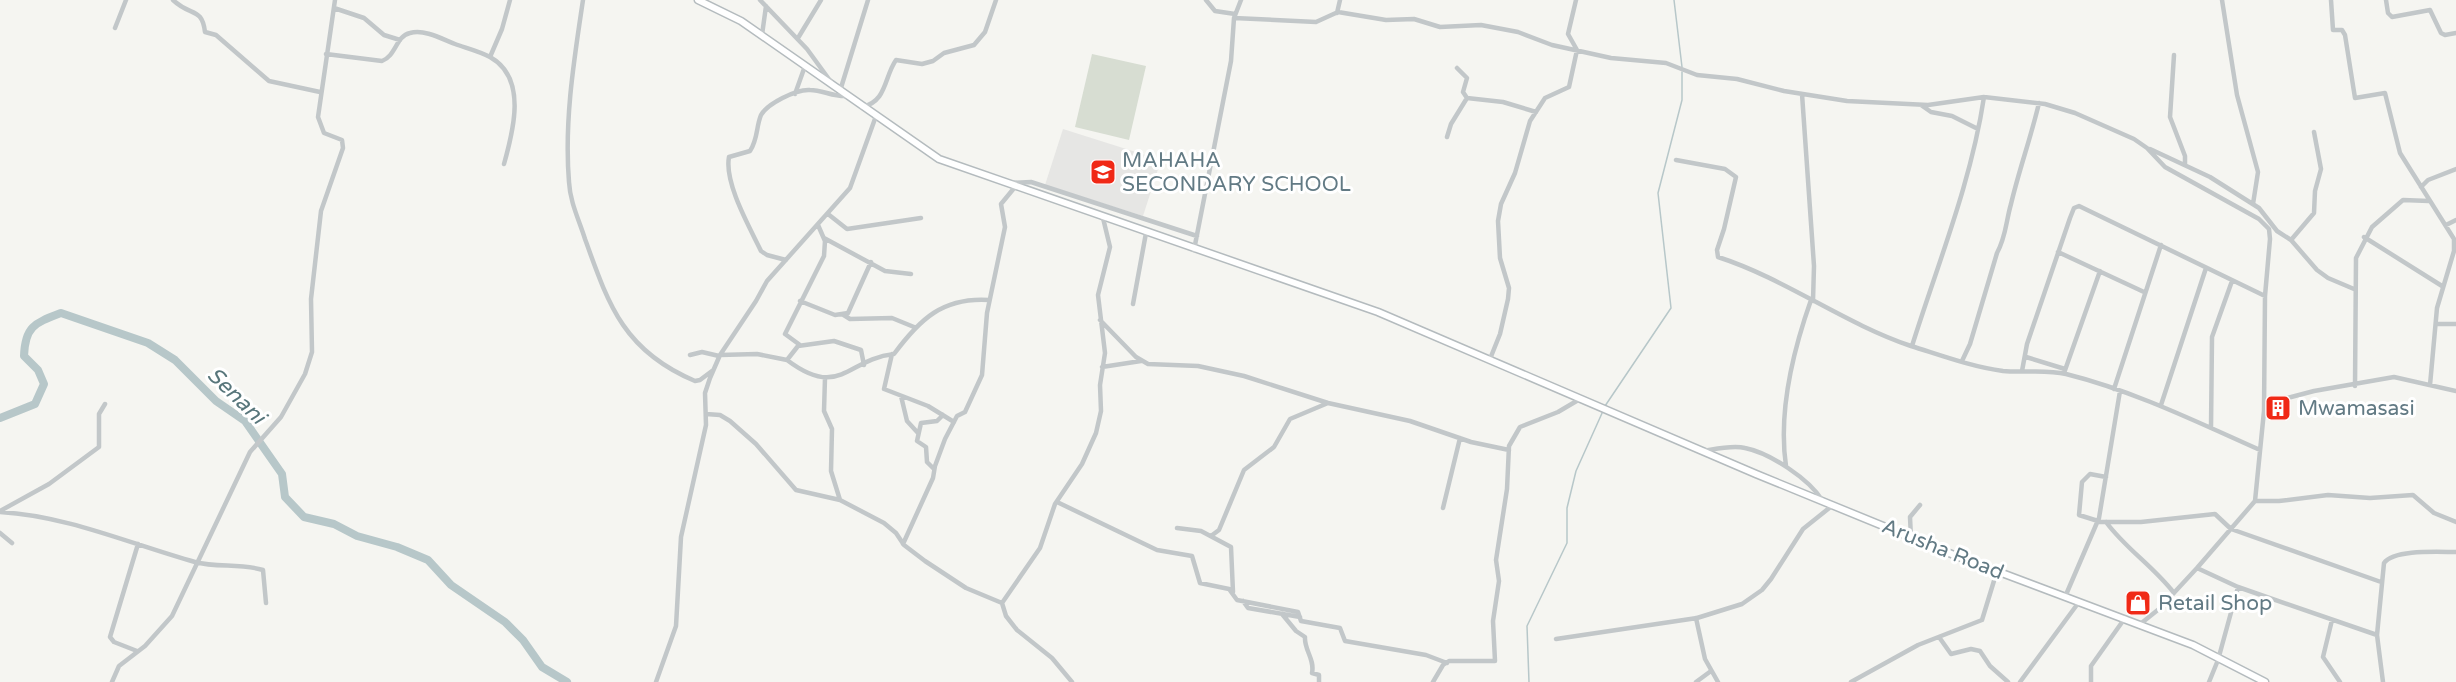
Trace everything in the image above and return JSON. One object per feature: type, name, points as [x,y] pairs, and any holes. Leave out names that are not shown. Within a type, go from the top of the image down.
[{"type":"main road","name":"Arusha Road","points":[[698,0],[741,21],[935,157],[1194,250],[1378,312],[1822,501],[1997,571],[2193,645],[2218,660],[2265,682]]},
{"type":"street","points":[[115,28],[126,0]]},
{"type":"street","points":[[174,0],[187,11],[199,14],[204,20],[205,32],[216,35],[269,81],[320,92]]},
{"type":"street","points":[[112,682],[119,666],[154,638],[172,616],[250,452],[281,417],[310,362],[313,342],[311,299],[321,211],[340,160],[343,144],[321,130],[318,117],[335,0]]},
{"type":"street","points":[[490,57],[502,29],[510,0]]},
{"type":"street","points":[[583,0],[569,99],[568,165],[573,204],[598,280],[619,321],[660,363],[695,381],[707,376],[716,367]]},
{"type":"street","points":[[760,0],[798,38],[838,90]]},
{"type":"street","points":[[798,38],[821,0]]},
{"type":"street","points":[[838,90],[868,0]]},
{"type":"street","points":[[862,107],[876,102],[881,96],[896,60],[927,63],[944,53],[964,50],[982,39],[996,0]]},
{"type":"street","points":[[1206,0],[1215,11],[1235,16],[1316,22],[1337,12],[1386,20],[1414,19],[1440,27],[1481,25],[1518,32],[1549,44],[1576,50],[1627,60],[1666,63],[1690,73],[1737,79],[1802,94],[1847,101],[1921,105],[1984,97],[2038,103],[2075,113],[2134,139],[2253,204],[2270,218],[2277,231],[2291,240],[2323,275],[2354,289]]},
{"type":"street","points":[[1194,250],[1231,61],[1235,16],[1241,0]]},
{"type":"street","points":[[1337,12],[1340,0]]},
{"type":"street","points":[[1490,359],[1509,299],[1509,288],[1500,258],[1499,213],[1515,174],[1527,127],[1545,98],[1569,87],[1576,50],[1568,34],[1576,0]]},
{"type":"street","points":[[2222,0],[2239,106],[2258,172],[2253,204]]},
{"type":"street","points":[[2331,0],[2333,30],[2342,30],[2345,35],[2355,98],[2385,93],[2400,153],[2454,239],[2454,260],[2442,286],[2430,385]]},
{"type":"street","points":[[2386,0],[2388,13],[2391,16],[2430,10],[2441,33],[2445,35],[2456,33]]},
{"type":"street","points":[[762,35],[766,6]]},
{"type":"street","points":[[334,8],[364,18],[384,35],[400,40]]},
{"type":"street","points":[[326,54],[382,61],[387,59],[405,34],[413,32],[430,34],[490,57],[500,65],[514,92],[512,134],[504,164]]},
{"type":"street","points":[[2174,55],[2170,117],[2185,156],[2185,165]]},
{"type":"street","points":[[795,94],[805,66]]},
{"type":"street","points":[[1457,68],[1468,80],[1462,92],[1467,98],[1503,102],[1536,112]]},
{"type":"street","points":[[786,260],[764,255],[761,251],[737,198],[728,162],[730,157],[750,151],[758,137],[760,119],[765,108],[795,94],[812,90],[837,97],[847,96]]},
{"type":"street","points":[[1786,466],[1783,433],[1787,398],[1795,355],[1812,301],[1814,266],[1802,94]]},
{"type":"street","points":[[1912,346],[1967,182],[1984,97]]},
{"type":"street","points":[[1447,137],[1451,124],[1467,98]]},
{"type":"street","points":[[1962,361],[1970,344],[1997,253],[2004,240],[2011,203],[2031,141],[2038,103]]},
{"type":"street","points":[[1921,105],[1931,112],[1952,116],[1978,129]]},
{"type":"street","points":[[656,682],[676,626],[681,537],[699,464],[706,414],[705,393],[720,355],[767,281],[843,199],[857,176],[876,116]]},
{"type":"street","points":[[2291,240],[2314,213],[2314,191],[2321,169],[2314,132]]},
{"type":"street","points":[[2139,625],[2197,568],[2256,501],[2265,404],[2265,296],[2270,239],[2268,227],[2259,219],[2165,167],[2147,147]]},
{"type":"street","points":[[1676,160],[1725,169],[1736,177],[1717,250],[1718,257],[1740,264],[1876,333],[1912,346],[2002,370],[2064,371]]},
{"type":"street","points":[[2421,187],[2428,180],[2456,169]]},
{"type":"street","points":[[1007,184],[1018,181],[1031,182],[1197,236]]},
{"type":"street","points":[[903,544],[930,485],[934,469],[954,422],[957,416],[965,412],[982,375],[989,300],[1005,227],[1001,204],[1015,187]]},
{"type":"street","points":[[2355,386],[2357,318],[2354,289],[2356,258],[2364,237],[2380,218],[2406,199],[2430,201]]},
{"type":"street","points":[[2022,371],[2058,252],[2072,212],[2079,206],[2265,296]]},
{"type":"street","points":[[828,214],[835,222],[847,229],[921,218]]},
{"type":"street","points":[[1002,603],[1040,548],[1057,502],[1082,464],[1096,433],[1101,411],[1102,367],[1105,353],[1098,295],[1110,247],[1103,218]]},
{"type":"street","points":[[2446,225],[2456,220]]},
{"type":"street","points":[[800,345],[785,336],[800,301],[824,256],[824,238],[818,225]]},
{"type":"street","points":[[1133,304],[1146,233]]},
{"type":"street","points":[[2364,237],[2442,286]]},
{"type":"street","points":[[824,238],[889,272],[911,274]]},
{"type":"street","points":[[2114,389],[2161,245]]},
{"type":"street","points":[[2058,252],[2144,292]]},
{"type":"street","points":[[800,301],[835,315],[850,310],[871,262]]},
{"type":"street","points":[[2161,405],[2206,268]]},
{"type":"street","points":[[2064,371],[2100,272]]},
{"type":"street","points":[[2211,429],[2212,337],[2232,281]]},
{"type":"street","points":[[954,422],[883,388],[892,354],[914,327],[938,310],[964,300],[989,300]]},
{"type":"street","points":[[842,314],[850,319],[892,318],[914,327]]},
{"type":"street","points":[[1100,320],[1141,361]]},
{"type":"street","points":[[2436,324],[2456,324]]},
{"type":"street","points":[[787,360],[795,347],[800,345],[839,343],[861,350],[864,365]]},
{"type":"street","points":[[690,355],[702,352],[720,355],[757,354],[787,360],[808,373],[825,378],[892,354]]},
{"type":"street","points":[[2025,357],[2161,405],[2260,450]]},
{"type":"street","points":[[1102,367],[1141,361],[1159,366],[1198,366],[1223,370],[1270,382],[1328,403],[1410,421],[1460,438],[1509,450]]},
{"type":"street","points":[[2265,404],[2314,391],[2355,386],[2394,377],[2456,391]]},
{"type":"street","points":[[825,378],[824,411],[832,429],[831,471],[840,500]]},
{"type":"street","points":[[2065,597],[2098,521],[2120,391]]},
{"type":"street","points":[[901,396],[907,421],[918,433]]},
{"type":"street","points":[[1433,682],[1447,663],[1456,660],[1495,661],[1493,621],[1499,581],[1496,560],[1507,489],[1509,450],[1520,428],[1566,409],[1580,399]]},
{"type":"street","points":[[1211,536],[1219,530],[1244,470],[1274,447],[1290,419],[1328,403]]},
{"type":"street","points":[[0,512],[49,484],[99,447],[101,441],[98,421],[105,404]]},
{"type":"street","points":[[706,414],[720,415],[730,421],[756,444],[796,490],[840,500],[884,523],[896,532],[903,544],[948,577],[1002,603],[1006,616],[1017,630],[1052,658],[1072,682]]},
{"type":"street","points":[[934,469],[927,462],[926,447],[916,439],[921,423],[937,421],[943,415]]},
{"type":"street","points":[[1443,508],[1460,438]]},
{"type":"street","points":[[1703,451],[1746,448],[1786,466],[1811,484],[1822,501]]},
{"type":"street","points":[[2106,477],[2090,474],[2082,482],[2079,515],[2106,522],[2154,521],[2215,514],[2231,530],[2381,582]]},
{"type":"street","points":[[2256,501],[2279,501],[2323,495],[2370,498],[2409,495],[2416,496],[2434,513],[2456,522]]},
{"type":"street","points":[[1057,502],[1157,550],[1192,556],[1200,583],[1233,592]]},
{"type":"street","points":[[1911,537],[1910,517],[1920,504]]},
{"type":"street","points":[[1557,639],[1696,618],[1742,604],[1762,590],[1795,538],[1833,505]]},
{"type":"street","points":[[0,512],[71,523],[197,563],[248,566],[263,570],[266,603]]},
{"type":"street","points":[[2106,522],[2122,544],[2151,567],[2174,592]]},
{"type":"street","points":[[1177,528],[1201,531],[1231,547],[1233,592],[1236,600],[1293,610],[1299,613],[1302,622],[1340,628],[1345,641],[1426,655],[1447,663]]},
{"type":"street","points":[[0,532],[12,543]]},
{"type":"street","points":[[137,651],[114,642],[110,637],[138,544]]},
{"type":"street","points":[[2383,682],[2377,635],[2384,563],[2389,557],[2413,553],[2456,552]]},
{"type":"street","points":[[2197,568],[2238,587],[2377,635]]},
{"type":"street","points":[[1851,682],[1918,645],[1982,620],[1997,571]]},
{"type":"street","points":[[2209,682],[2218,660],[2238,587]]},
{"type":"street","points":[[1243,601],[1248,608],[1300,617]]},
{"type":"street","points":[[2020,682],[2079,602]]},
{"type":"street","points":[[1282,614],[1296,631],[1305,637],[1304,644],[1313,660],[1312,673],[1319,675],[1318,682]]},
{"type":"street","points":[[1696,618],[1702,648],[1718,682]]},
{"type":"street","points":[[2091,682],[2091,666],[2125,618]]},
{"type":"street","points":[[2332,620],[2323,657],[2340,682]]},
{"type":"street","points":[[1939,637],[1951,654],[1971,649],[1980,651],[1990,666],[2008,682]]},
{"type":"street","points":[[1696,682],[1711,671]]},
{"type":"shaded area","points":[[1092,54],[1146,66],[1129,140],[1075,127]]},
{"type":"shaded area","name":"MAHAHA SECONDARY SCHOOL","points":[[1063,129],[1161,160],[1143,216],[1045,185]]},
{"type":"waterway","points":[[1674,0],[1682,67]]},
{"type":"waterway","points":[[1605,406],[1671,308],[1658,193],[1682,100],[1682,72]]},
{"type":"waterway","name":"Senani","points":[[0,418],[35,404],[44,384],[38,370],[24,356],[29,332],[38,323],[61,313],[148,343],[175,360],[216,401],[245,421],[282,474],[285,497],[304,517],[334,524],[357,536],[397,547],[428,560],[451,585],[505,622],[523,640],[542,667],[567,682]]},
{"type":"waterway","points":[[1529,682],[1527,626],[1567,543],[1567,508],[1576,471],[1603,411]]},
{"type":"place","name":"MAHAHA SECONDARY SCHOOL","points":[[1103,172]]},
{"type":"place","name":"Mwamasasi","points":[[2278,408]]},
{"type":"place","name":"Retail Shop","points":[[2138,603]]}]
